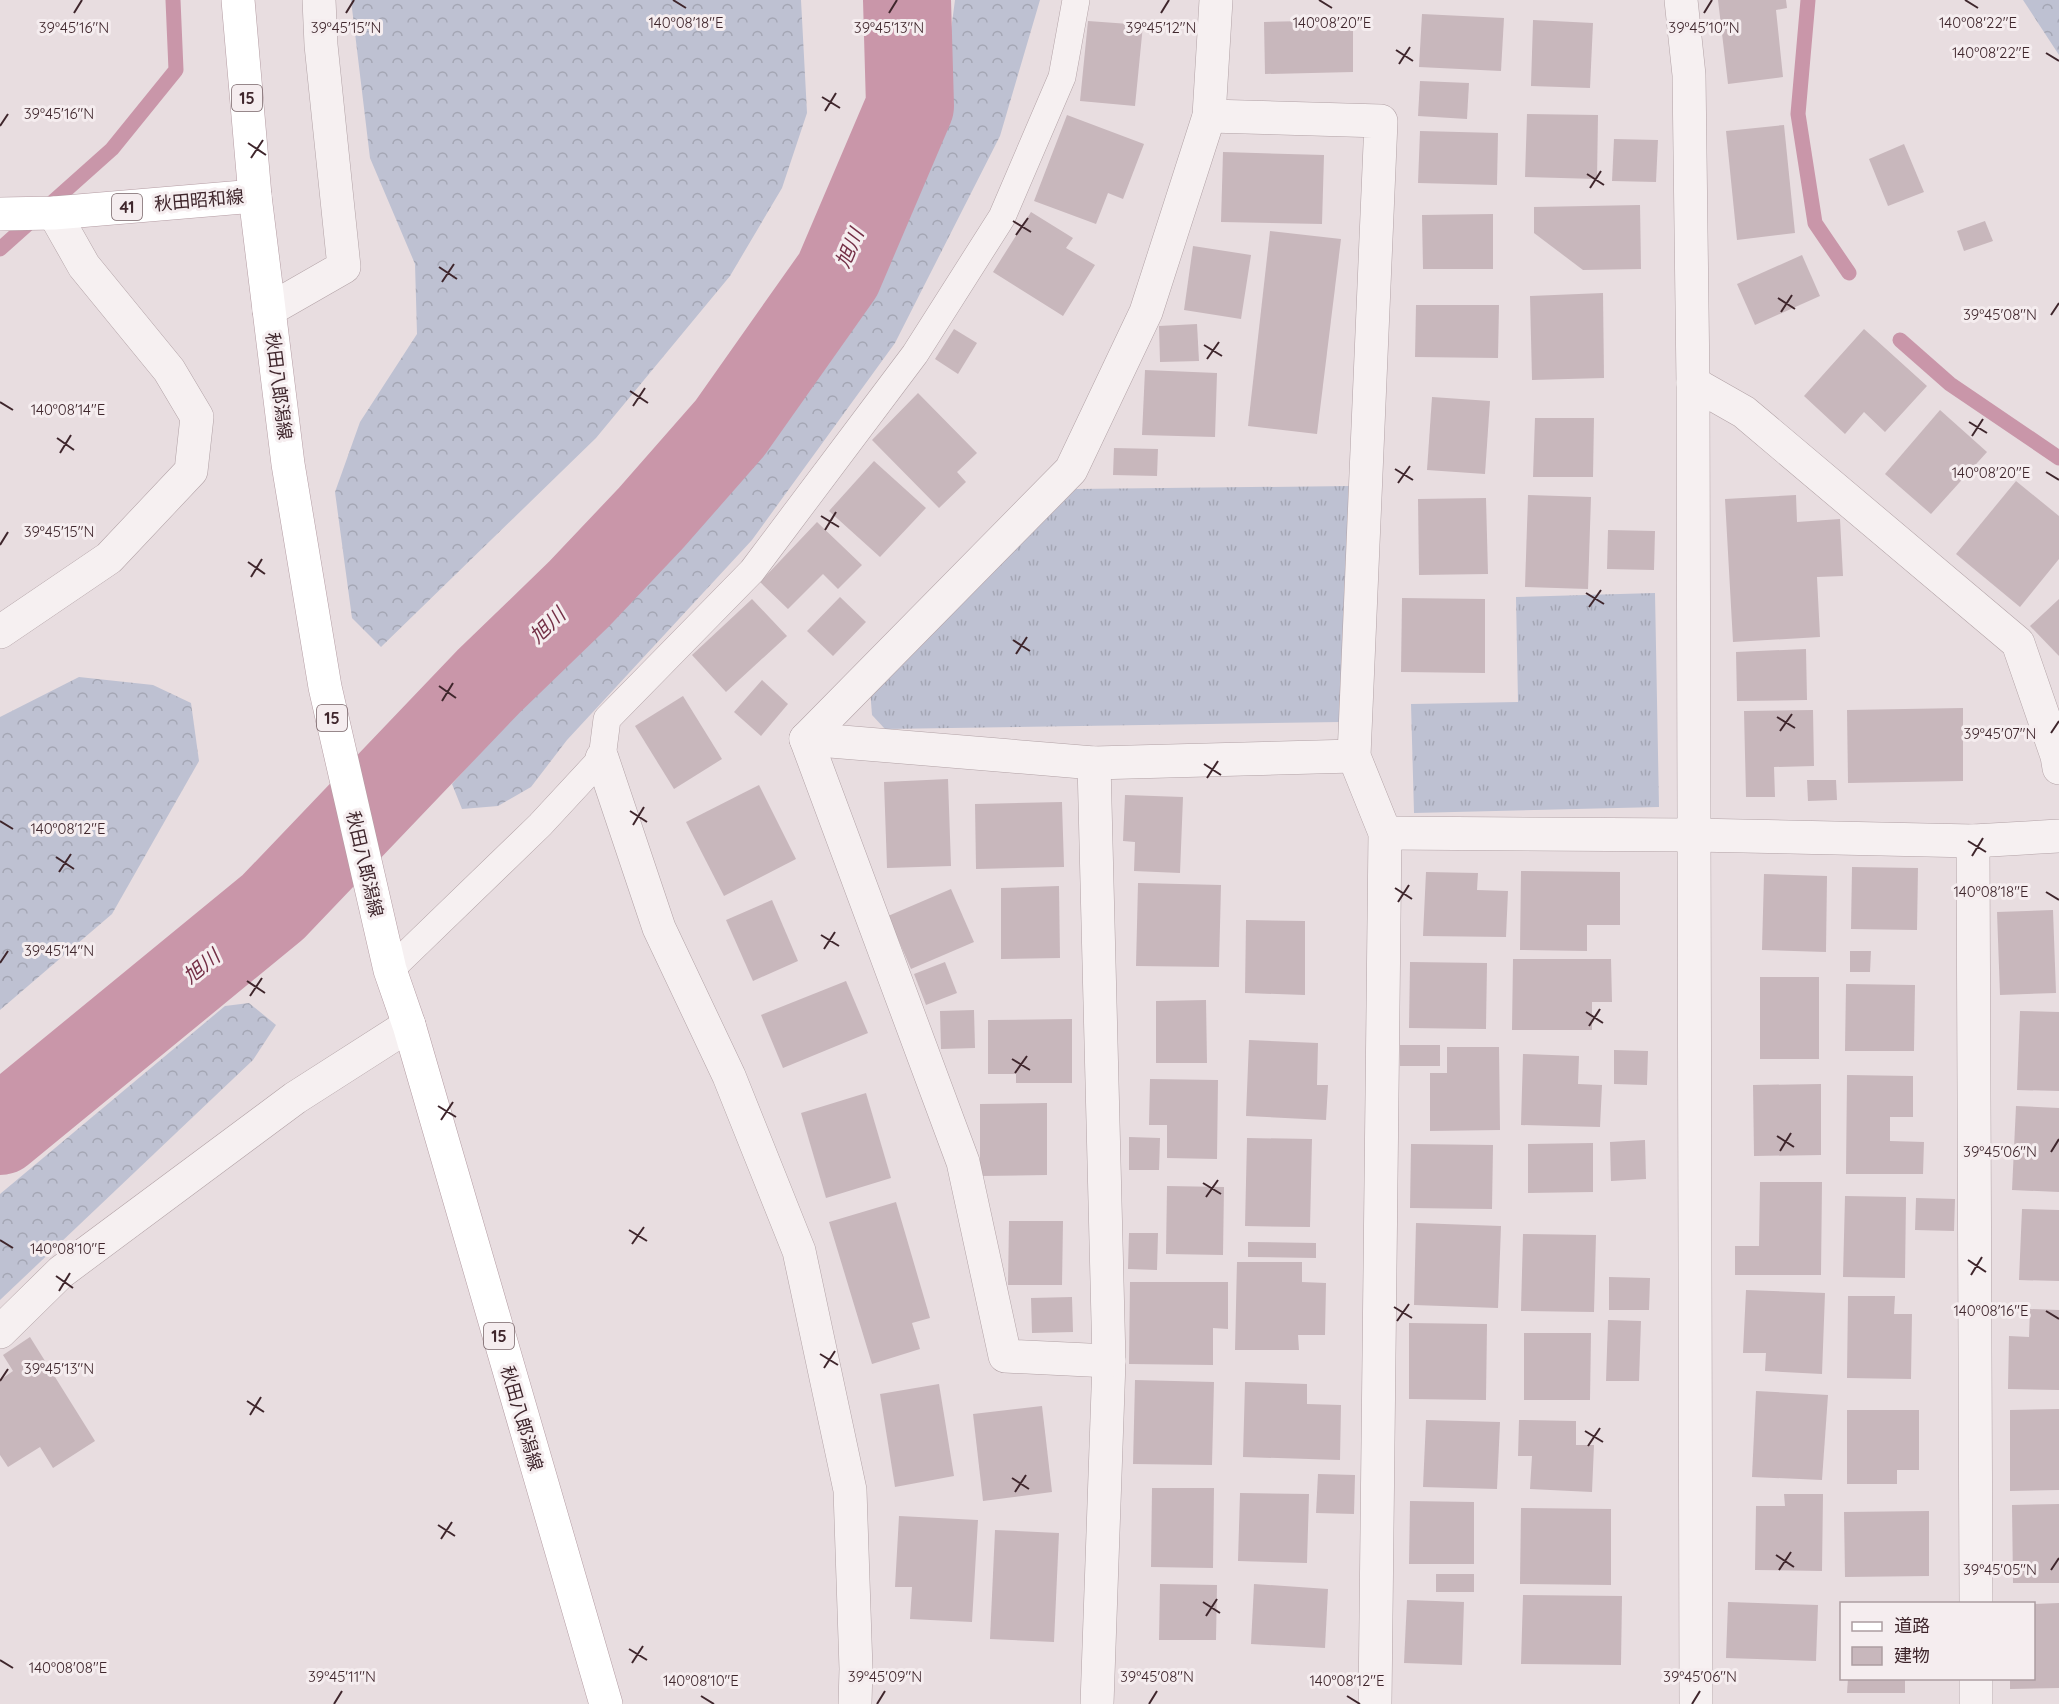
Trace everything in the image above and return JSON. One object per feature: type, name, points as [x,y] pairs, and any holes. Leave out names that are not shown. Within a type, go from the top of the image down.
[{"type":"main road","name":"秋田八郎潟線","points":[[238,0],[255,196],[288,464],[325,687],[390,970],[409,1025],[606,1704]]},
{"type":"main road","name":"秋田昭和線","points":[[0,214],[54,213],[255,196]]},
{"type":"street","points":[[269,310],[344,267],[323,68],[319,0]]},
{"type":"street","points":[[806,739],[1071,470],[1146,312],[1209,116],[1215,0]]},
{"type":"street","points":[[1682,0],[1689,75],[1693,382],[1696,1704]]},
{"type":"street","points":[[1209,116],[1381,121],[1354,756],[1385,833],[1375,1704]]},
{"type":"street","points":[[0,632],[109,558],[191,471],[197,417],[169,370],[84,266],[54,213]]},
{"type":"street","points":[[1693,382],[1743,412],[2018,643],[2057,756],[2059,768]]},
{"type":"street","points":[[806,739],[1094,763],[1354,756]]},
{"type":"street","points":[[806,739],[963,1162],[1005,1356],[1109,1361]]},
{"type":"street","points":[[602,758],[659,928],[729,1076],[799,1251],[850,1490],[856,1669],[855,1704]]},
{"type":"street","points":[[1094,763],[1109,1361],[1097,1704]]},
{"type":"street","points":[[1385,833],[1693,835],[1973,841],[2059,836]]},
{"type":"street","points":[[1973,841],[1976,1602]]},
{"type":"street","points":[[0,1332],[70,1264],[295,1098],[409,1025]]},
{"type":"street","points":[[1976,1680],[1976,1704]]},
{"type":"lane","points":[[390,970],[540,825],[602,758],[607,719],[752,570],[915,354],[1002,217],[1062,76],[1076,0]]},
{"type":"green space","points":[[351,0],[801,0],[807,113],[782,188],[730,276],[596,438],[381,647],[352,618],[335,492],[360,422],[417,334],[415,264],[370,158]]},
{"type":"green space","points":[[955,0],[1040,0],[1000,136],[895,343],[752,540],[567,740],[531,787],[498,806],[462,809],[452,784],[721,481],[862,279],[940,113]]},
{"type":"green space","points":[[2023,0],[2059,0],[2059,55]]},
{"type":"green space","points":[[1350,486],[1341,722],[885,729],[872,715],[870,689],[1076,489]]},
{"type":"green space","points":[[1655,593],[1659,807],[1414,813],[1411,704],[1518,702],[1516,597]]},
{"type":"green space","points":[[79,677],[153,685],[191,703],[199,761],[112,914],[0,1010],[0,717]]},
{"type":"green space","points":[[249,1003],[276,1025],[253,1060],[0,1300],[0,1194],[225,1006]]},
{"type":"building","points":[[1718,0],[1786,0],[1787,8],[1776,10],[1783,77],[1728,84]]},
{"type":"building","points":[[1422,14],[1504,18],[1501,71],[1419,67]]},
{"type":"building","points":[[1353,20],[1353,72],[1265,74],[1264,22]]},
{"type":"building","points":[[1533,20],[1593,23],[1590,88],[1531,86]]},
{"type":"building","points":[[1088,21],[1143,25],[1135,106],[1080,101]]},
{"type":"building","points":[[1420,81],[1469,83],[1467,119],[1418,116]]},
{"type":"building","points":[[1527,114],[1598,115],[1597,179],[1525,177]]},
{"type":"building","points":[[1067,115],[1144,144],[1123,199],[1108,193],[1096,224],[1034,201]]},
{"type":"building","points":[[1784,125],[1795,233],[1737,240],[1726,131]]},
{"type":"building","points":[[1420,131],[1498,133],[1497,185],[1418,183]]},
{"type":"building","points":[[1614,139],[1658,140],[1656,182],[1612,181]]},
{"type":"building","points":[[1904,144],[1924,192],[1888,206],[1869,159]]},
{"type":"building","points":[[1223,152],[1324,155],[1322,224],[1221,222]]},
{"type":"building","points":[[1640,205],[1641,269],[1583,270],[1534,233],[1534,207]]},
{"type":"building","points":[[1031,212],[1073,238],[1066,248],[1095,265],[1063,316],[993,272]]},
{"type":"building","points":[[1493,214],[1493,269],[1423,269],[1422,215]]},
{"type":"building","points":[[1985,221],[1993,241],[1964,251],[1957,231]]},
{"type":"building","points":[[1270,231],[1341,239],[1317,434],[1248,426]]},
{"type":"building","points":[[1193,246],[1251,255],[1241,319],[1184,310]]},
{"type":"building","points":[[1802,255],[1820,296],[1755,325],[1737,284]]},
{"type":"building","points":[[1603,293],[1604,378],[1532,380],[1530,296]]},
{"type":"building","points":[[1416,305],[1499,305],[1498,358],[1415,357]]},
{"type":"building","points":[[1197,324],[1199,361],[1160,362],[1159,326]]},
{"type":"building","points":[[954,329],[977,343],[958,374],[935,359]]},
{"type":"building","points":[[1864,329],[1927,386],[1885,432],[1864,412],[1845,434],[1804,396]]},
{"type":"building","points":[[1145,370],[1217,373],[1215,437],[1142,435]]},
{"type":"building","points":[[918,393],[977,453],[957,472],[966,482],[939,508],[872,440]]},
{"type":"building","points":[[1432,397],[1490,401],[1485,474],[1427,470]]},
{"type":"building","points":[[1940,410],[1987,452],[1931,514],[1885,474]]},
{"type":"building","points":[[1535,418],[1594,418],[1593,477],[1533,477]]},
{"type":"building","points":[[1114,448],[1158,449],[1157,476],[1113,475]]},
{"type":"building","points":[[874,461],[926,508],[880,557],[829,511]]},
{"type":"building","points":[[2016,481],[2059,516],[2059,559],[2020,607],[1956,554]]},
{"type":"building","points":[[1528,495],[1591,497],[1588,589],[1525,587]]},
{"type":"building","points":[[1796,495],[1797,522],[1840,519],[1843,576],[1817,577],[1820,637],[1733,642],[1725,499]]},
{"type":"building","points":[[1486,498],[1488,574],[1419,575],[1418,499]]},
{"type":"building","points":[[817,522],[862,565],[838,589],[823,574],[788,609],[760,582]]},
{"type":"building","points":[[1608,530],[1655,531],[1654,570],[1607,569]]},
{"type":"building","points":[[840,597],[866,622],[833,656],[807,631]]},
{"type":"building","points":[[1402,598],[1485,599],[1485,673],[1401,672]]},
{"type":"building","points":[[752,599],[787,636],[726,692],[692,655]]},
{"type":"building","points":[[2059,599],[2059,656],[2030,626]]},
{"type":"building","points":[[1806,649],[1807,700],[1737,701],[1736,652]]},
{"type":"building","points":[[762,680],[788,704],[761,736],[734,712]]},
{"type":"building","points":[[683,696],[722,759],[674,789],[635,726]]},
{"type":"building","points":[[1963,708],[1963,781],[1848,783],[1847,710]]},
{"type":"building","points":[[1813,710],[1814,766],[1774,767],[1775,797],[1746,797],[1744,711]]},
{"type":"building","points":[[948,779],[951,866],[887,868],[884,782]]},
{"type":"building","points":[[1807,780],[1836,780],[1837,800],[1808,801]]},
{"type":"building","points":[[759,785],[796,859],[724,896],[686,822]]},
{"type":"building","points":[[1125,795],[1183,797],[1180,873],[1134,871],[1135,842],[1123,841]]},
{"type":"building","points":[[1062,802],[1064,867],[976,869],[975,804]]},
{"type":"building","points":[[1852,867],[1918,868],[1917,930],[1851,929]]},
{"type":"building","points":[[1521,871],[1620,872],[1620,925],[1587,925],[1587,951],[1520,950]]},
{"type":"building","points":[[1426,872],[1478,873],[1477,890],[1508,891],[1506,937],[1423,936]]},
{"type":"building","points":[[1764,874],[1827,876],[1826,952],[1762,950]]},
{"type":"building","points":[[1138,883],[1221,885],[1219,967],[1136,966]]},
{"type":"building","points":[[1059,886],[1060,958],[1001,959],[1001,888]]},
{"type":"building","points":[[951,889],[974,942],[911,969],[888,916]]},
{"type":"building","points":[[772,900],[798,961],[753,981],[726,920]]},
{"type":"building","points":[[2053,910],[2056,993],[2000,995],[1997,912]]},
{"type":"building","points":[[1246,920],[1305,921],[1305,995],[1245,993]]},
{"type":"building","points":[[1850,951],[1871,951],[1870,972],[1850,972]]},
{"type":"building","points":[[1513,959],[1611,959],[1612,1002],[1592,1002],[1592,1030],[1512,1030]]},
{"type":"building","points":[[945,962],[957,993],[926,1005],[914,974]]},
{"type":"building","points":[[1410,962],[1487,963],[1486,1029],[1409,1028]]},
{"type":"building","points":[[1760,977],[1819,977],[1819,1059],[1760,1059]]},
{"type":"building","points":[[846,981],[868,1033],[783,1068],[761,1015]]},
{"type":"building","points":[[1846,984],[1915,985],[1914,1051],[1845,1051]]},
{"type":"building","points":[[1206,1000],[1207,1063],[1156,1063],[1156,1001]]},
{"type":"building","points":[[974,1010],[975,1048],[941,1049],[940,1011]]},
{"type":"building","points":[[2020,1011],[2059,1012],[2059,1091],[2017,1090]]},
{"type":"building","points":[[1072,1019],[1072,1083],[1016,1083],[1016,1074],[988,1074],[988,1020]]},
{"type":"building","points":[[1249,1040],[1318,1043],[1317,1085],[1328,1085],[1326,1120],[1246,1116]]},
{"type":"building","points":[[1400,1045],[1440,1045],[1440,1066],[1400,1066]]},
{"type":"building","points":[[1447,1047],[1499,1047],[1500,1130],[1430,1131],[1430,1073],[1447,1073]]},
{"type":"building","points":[[1614,1050],[1648,1051],[1647,1085],[1614,1084]]},
{"type":"building","points":[[1523,1054],[1579,1056],[1578,1084],[1602,1085],[1600,1127],[1521,1125]]},
{"type":"building","points":[[1847,1075],[1913,1076],[1913,1117],[1890,1117],[1890,1141],[1924,1142],[1923,1174],[1846,1174]]},
{"type":"building","points":[[1150,1079],[1218,1080],[1217,1159],[1167,1158],[1167,1125],[1149,1125]]},
{"type":"building","points":[[1821,1084],[1821,1155],[1754,1156],[1753,1085]]},
{"type":"building","points":[[866,1093],[891,1178],[826,1198],[801,1113]]},
{"type":"building","points":[[1047,1103],[1047,1175],[980,1176],[980,1104]]},
{"type":"building","points":[[2016,1106],[2059,1108],[2059,1192],[2012,1190]]},
{"type":"building","points":[[1129,1137],[1160,1138],[1159,1170],[1129,1170]]},
{"type":"building","points":[[1247,1138],[1312,1139],[1310,1227],[1245,1226]]},
{"type":"building","points":[[1645,1140],[1646,1179],[1611,1181],[1610,1142]]},
{"type":"building","points":[[1593,1143],[1593,1192],[1528,1193],[1528,1144]]},
{"type":"building","points":[[1411,1144],[1493,1145],[1492,1209],[1410,1208]]},
{"type":"building","points":[[1760,1182],[1822,1182],[1821,1275],[1735,1275],[1735,1246],[1759,1246]]},
{"type":"building","points":[[1167,1186],[1224,1187],[1223,1255],[1166,1254]]},
{"type":"building","points":[[1845,1196],[1906,1197],[1905,1278],[1843,1277]]},
{"type":"building","points":[[1916,1198],[1955,1199],[1954,1231],[1915,1230]]},
{"type":"building","points":[[896,1202],[930,1318],[912,1323],[920,1349],[872,1364],[829,1222]]},
{"type":"building","points":[[2022,1209],[2059,1210],[2059,1281],[2019,1280]]},
{"type":"building","points":[[1009,1221],[1063,1221],[1062,1285],[1008,1285]]},
{"type":"building","points":[[1416,1223],[1501,1226],[1498,1308],[1414,1305]]},
{"type":"building","points":[[1129,1233],[1158,1233],[1157,1270],[1128,1269]]},
{"type":"building","points":[[1523,1234],[1596,1235],[1594,1312],[1521,1311]]},
{"type":"building","points":[[1248,1242],[1316,1243],[1316,1258],[1248,1257]]},
{"type":"building","points":[[1237,1262],[1302,1262],[1302,1282],[1326,1283],[1325,1335],[1298,1335],[1299,1350],[1235,1350]]},
{"type":"building","points":[[1609,1277],[1650,1278],[1649,1310],[1609,1310]]},
{"type":"building","points":[[1130,1282],[1228,1282],[1228,1329],[1213,1328],[1213,1365],[1129,1364]]},
{"type":"building","points":[[1746,1290],[1825,1293],[1822,1374],[1765,1371],[1766,1353],[1743,1353]]},
{"type":"building","points":[[1848,1296],[1895,1296],[1894,1314],[1912,1314],[1911,1379],[1847,1378]]},
{"type":"building","points":[[1072,1297],[1073,1332],[1032,1333],[1031,1298]]},
{"type":"building","points":[[2030,1309],[2059,1310],[2059,1390],[2008,1389],[2009,1336],[2029,1337]]},
{"type":"building","points":[[1608,1320],[1641,1321],[1639,1381],[1606,1381]]},
{"type":"building","points":[[1409,1323],[1487,1324],[1486,1400],[1409,1399]]},
{"type":"building","points":[[1524,1333],[1591,1333],[1590,1400],[1524,1400]]},
{"type":"building","points":[[30,1337],[95,1441],[53,1468],[40,1447],[8,1467],[0,1455],[0,1380],[13,1371],[3,1355]]},
{"type":"building","points":[[1135,1380],[1214,1382],[1212,1465],[1133,1464]]},
{"type":"building","points":[[1245,1382],[1307,1384],[1307,1404],[1341,1405],[1340,1460],[1243,1457]]},
{"type":"building","points":[[939,1384],[954,1476],[895,1487],[880,1394]]},
{"type":"building","points":[[1756,1391],[1828,1395],[1822,1480],[1752,1477]]},
{"type":"building","points":[[1042,1406],[1052,1492],[983,1501],[973,1414]]},
{"type":"building","points":[[2059,1409],[2059,1490],[2010,1491],[2010,1410]]},
{"type":"building","points":[[1847,1410],[1919,1410],[1919,1470],[1897,1470],[1897,1484],[1847,1484]]},
{"type":"building","points":[[1426,1420],[1500,1422],[1497,1489],[1423,1487]]},
{"type":"building","points":[[1519,1420],[1576,1421],[1576,1445],[1594,1445],[1592,1492],[1530,1489],[1532,1456],[1518,1456]]},
{"type":"building","points":[[1318,1474],[1355,1475],[1354,1514],[1316,1513]]},
{"type":"building","points":[[1152,1488],[1214,1488],[1213,1568],[1151,1567]]},
{"type":"building","points":[[1240,1493],[1309,1494],[1307,1563],[1238,1561]]},
{"type":"building","points":[[1784,1494],[1823,1494],[1822,1571],[1755,1570],[1756,1506],[1785,1506]]},
{"type":"building","points":[[1410,1501],[1474,1502],[1474,1564],[1409,1564]]},
{"type":"building","points":[[2059,1504],[2059,1583],[2013,1583],[2012,1505]]},
{"type":"building","points":[[1521,1508],[1611,1509],[1611,1585],[1520,1584]]},
{"type":"building","points":[[1929,1511],[1929,1576],[1845,1577],[1844,1512]]},
{"type":"building","points":[[899,1516],[978,1520],[972,1622],[910,1619],[912,1587],[895,1587]]},
{"type":"building","points":[[995,1530],[1059,1533],[1054,1642],[990,1639]]},
{"type":"building","points":[[1436,1574],[1474,1574],[1474,1592],[1436,1592]]},
{"type":"building","points":[[1160,1584],[1217,1585],[1216,1640],[1159,1640]]},
{"type":"building","points":[[1254,1584],[1328,1589],[1325,1648],[1251,1644]]},
{"type":"building","points":[[1523,1595],[1622,1596],[1621,1665],[1521,1664]]},
{"type":"building","points":[[1407,1600],[1464,1602],[1462,1665],[1404,1663]]},
{"type":"building","points":[[1728,1602],[1818,1605],[1816,1661],[1726,1658]]},
{"type":"building","points":[[2059,1603],[2059,1688],[2010,1689],[2010,1680],[2035,1680],[2035,1604]]},
{"type":"building","points":[[1848,1680],[1905,1680],[1905,1693],[1847,1693]]},
{"type":"waterway","points":[[0,249],[112,149],[176,70],[173,0]]},
{"type":"waterway","name":"旭川","points":[[0,1131],[273,907],[489,681],[579,594],[651,518],[730,428],[838,275],[910,106],[907,0]]},
{"type":"waterway","points":[[1808,0],[1798,114],[1815,223],[1849,273]]},
{"type":"waterway","points":[[1900,340],[1950,384],[2059,458]]}]
